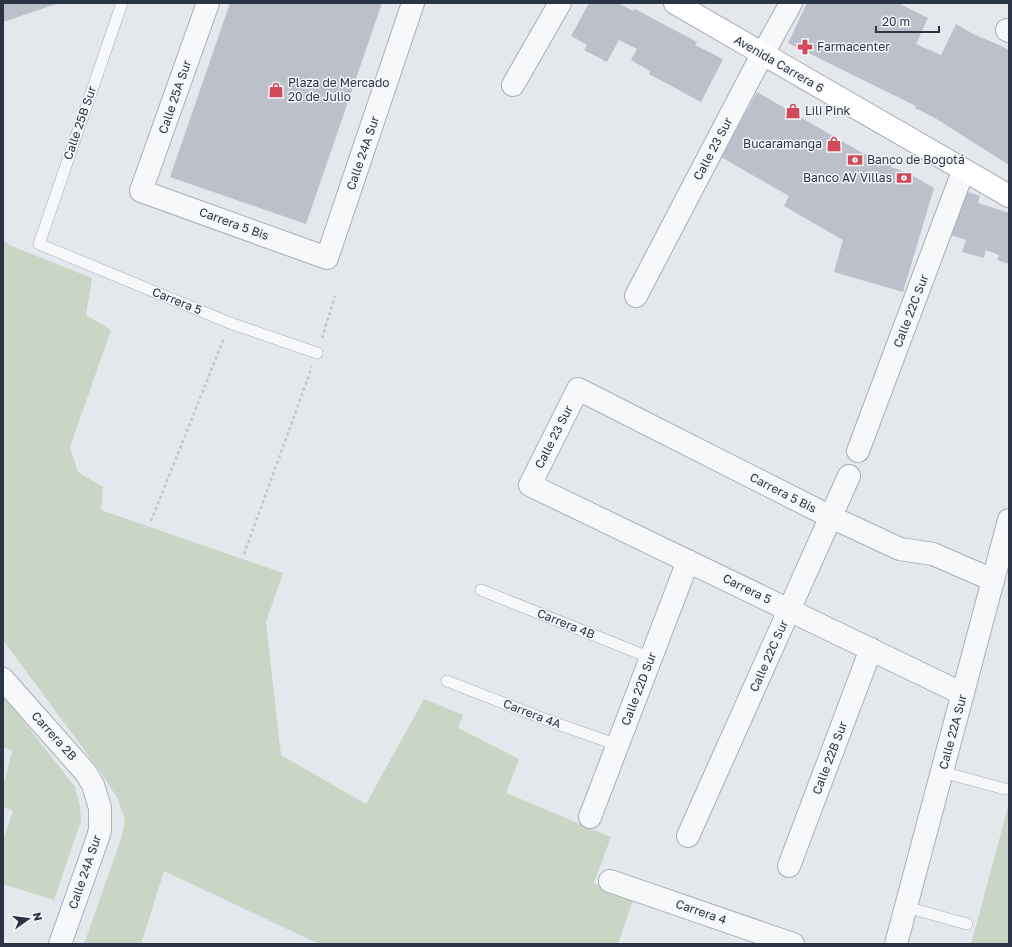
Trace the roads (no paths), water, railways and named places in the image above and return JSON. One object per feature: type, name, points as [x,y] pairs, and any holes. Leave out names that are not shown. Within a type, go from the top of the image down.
[{"type":"main road","name":"Avenida Carrera 6","points":[[675,3],[1009,196]]},
{"type":"street","name":"Calle 25A Sur","points":[[141,191],[208,3]]},
{"type":"street","name":"Calle 24A Sur","points":[[327,258],[413,3]]},
{"type":"street","points":[[513,85],[560,3]]},
{"type":"street","name":"Calle 23 Sur","points":[[636,296],[791,3]]},
{"type":"street","name":"Calle 22C Sur","points":[[858,451],[965,171]]},
{"type":"street","name":"Carrera 5 Bis","points":[[141,191],[327,258]]},
{"type":"street","name":"Carrera 5 Bis","points":[[578,389],[831,517],[900,549],[934,554],[993,580]]},
{"type":"street","name":"Calle 23 Sur","points":[[530,485],[578,389]]},
{"type":"street","name":"Calle 22C Sur","points":[[688,836],[849,476]]},
{"type":"street","name":"Carrera 5","points":[[530,485],[963,694]]},
{"type":"street","name":"Calle 22A Sur","points":[[896,944],[1009,520]]},
{"type":"street","name":"Calle 22D Sur","points":[[590,817],[688,561]]},
{"type":"street","name":"Calle 22B Sur","points":[[788,866],[871,649]]},
{"type":"street","name":"Carrera 2B","points":[[3,679],[86,772],[90,778],[97,798]]},
{"type":"street","name":"Calle 24A Sur","points":[[60,944],[97,840],[100,819],[97,798]]},
{"type":"street","name":"Carrera 4","points":[[610,881],[793,944]]},
{"type":"lane","name":"Calle 25B Sur","points":[[39,244],[122,3]]},
{"type":"lane","name":"Carrera 5","points":[[39,244],[230,322],[317,353]]},
{"type":"lane","name":"Carrera 4B","points":[[481,590],[651,658]]},
{"type":"lane","name":"Carrera 4A","points":[[447,681],[552,722],[618,745]]},
{"type":"lane","points":[[942,772],[1005,789]]},
{"type":"lane","points":[[906,907],[967,924]]},
{"type":"place","name":"Farmacenter","points":[[805,47]]},
{"type":"place","name":"Plaza de Mercado 20 de Julio","points":[[276,90]]},
{"type":"place","name":"Lili Pink","points":[[793,111]]},
{"type":"place","name":"Bucaramanga","points":[[834,144]]},
{"type":"place","name":"Banco de Bogotá","points":[[855,160]]},
{"type":"place","name":"Banco AV Villas","points":[[904,178]]}]
